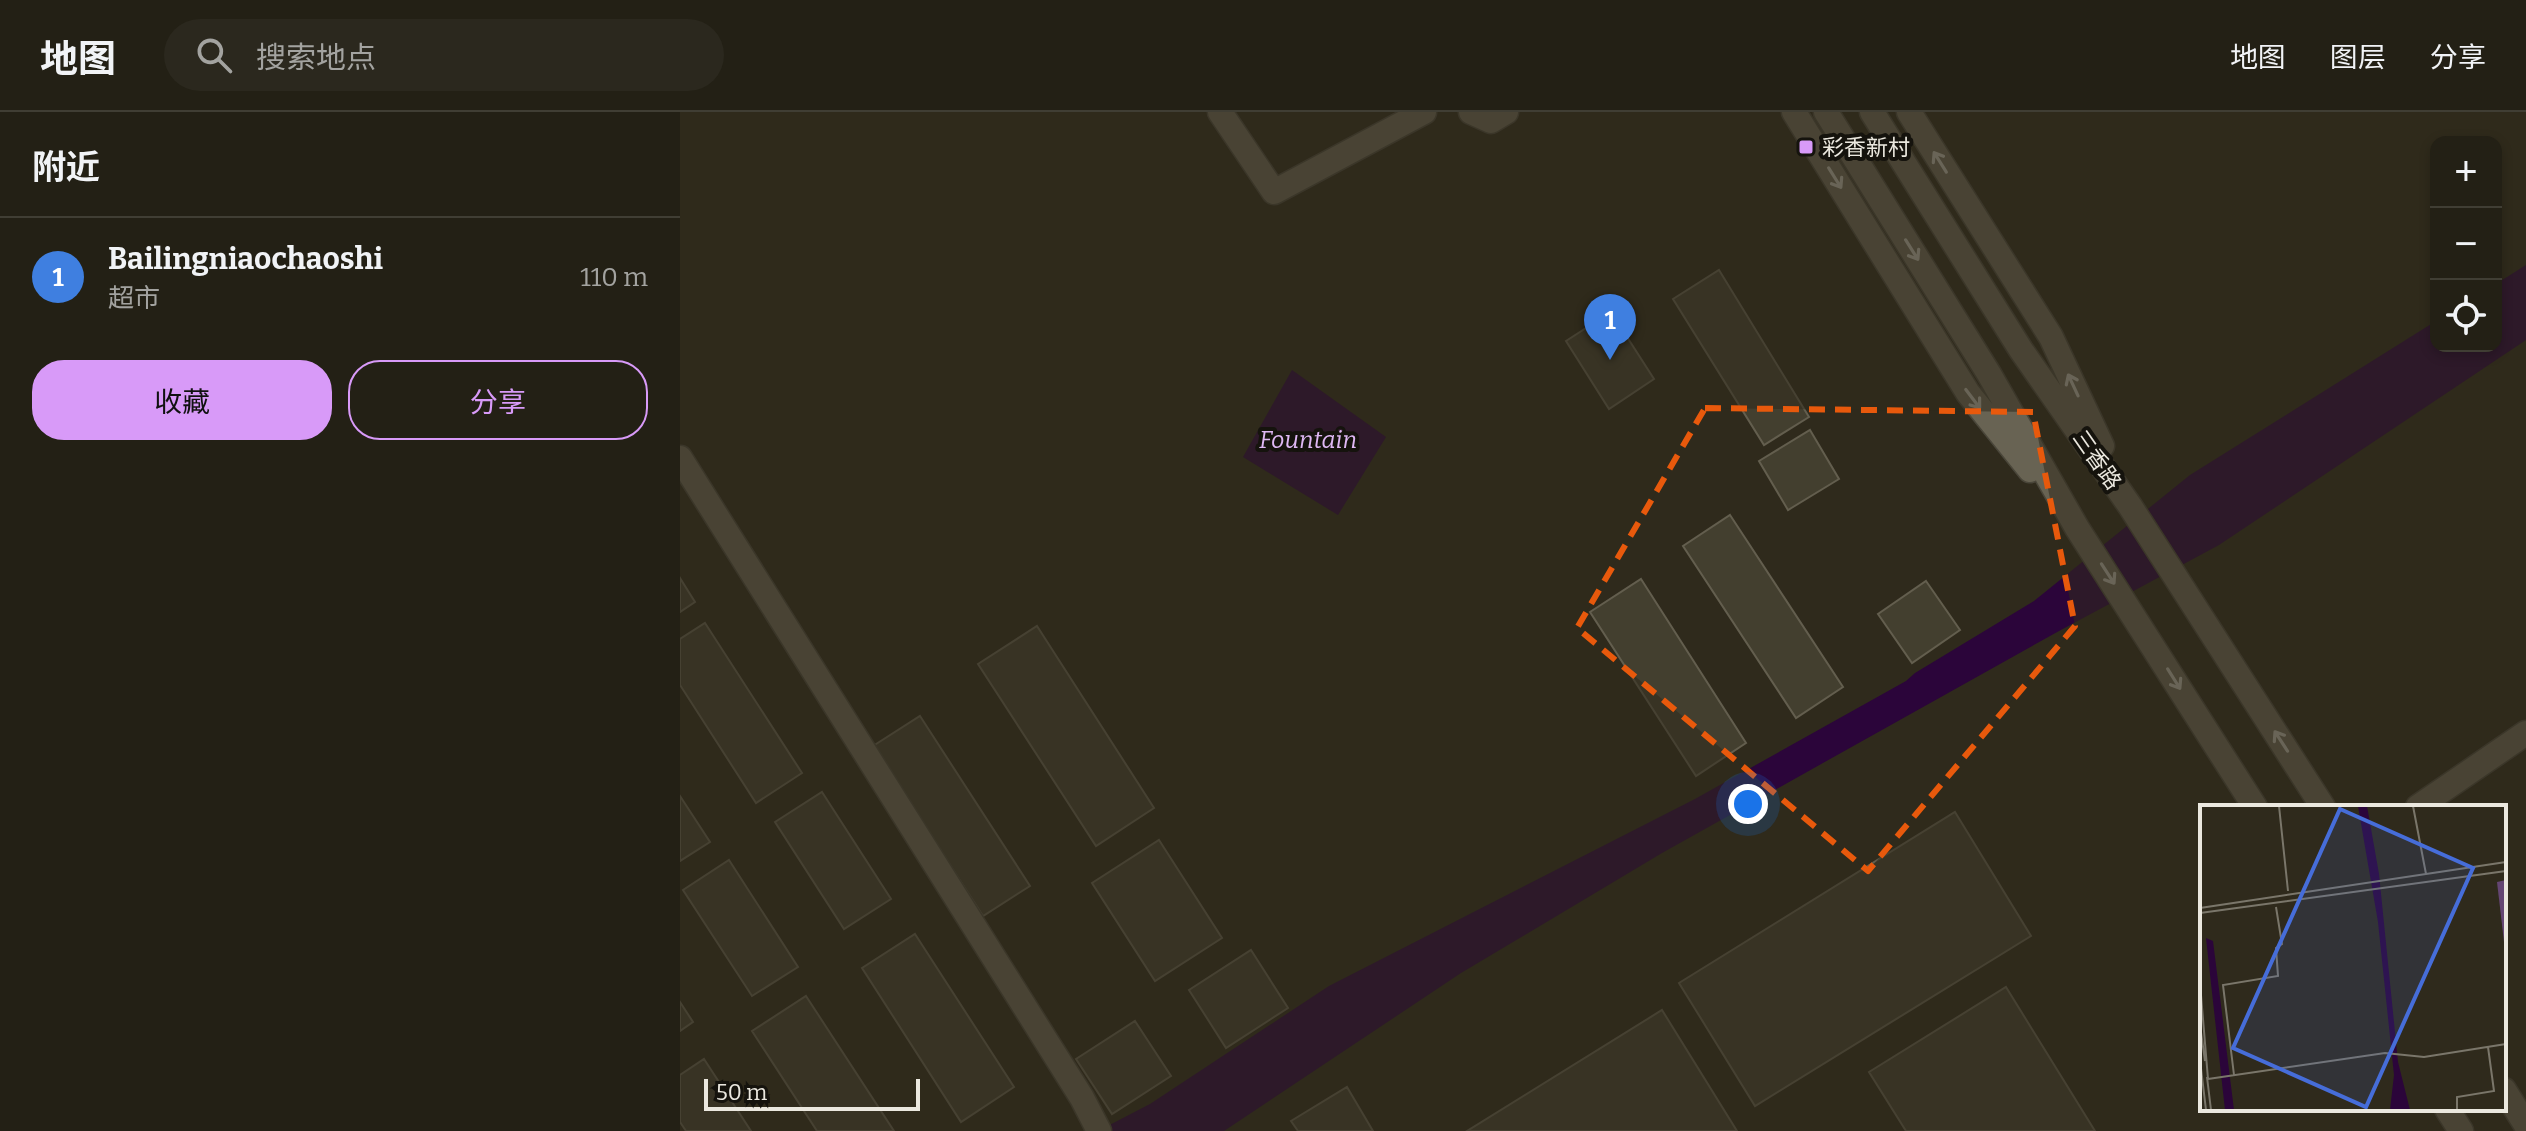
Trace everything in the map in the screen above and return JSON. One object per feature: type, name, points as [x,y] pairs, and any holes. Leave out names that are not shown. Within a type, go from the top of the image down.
[{"type":"main road","points":[[1220,112],[1274,192],[1424,112]]},
{"type":"main road","points":[[1471,112],[1491,121],[1506,112]]},
{"type":"main road","points":[[1794,112],[1968,393],[2080,532]]},
{"type":"main road","points":[[1826,112],[1989,374],[2080,532],[2254,805]]},
{"type":"main road","name":"三香路","points":[[1872,112],[2021,350],[2131,509],[2322,805]]},
{"type":"main road","points":[[1909,112],[2051,337],[2131,509]]},
{"type":"main road","points":[[680,458],[1082,1098],[1098,1130]]},
{"type":"main road","points":[[2421,805],[2526,733]]},
{"type":"main road","points":[[2506,1093],[2526,1125]]},
{"type":"main road","points":[[2448,1111],[2461,1131]]},
{"type":"highlighted area","points":[[1705,408],[2033,412],[2075,626],[1868,871],[1577,628]]},
{"type":"water","points":[[2526,265],[2526,340],[2219,545],[1662,853],[1461,973],[1224,1131],[1098,1131],[1150,1104],[1329,986],[1695,799],[1906,681],[2034,601],[2190,475],[2430,325],[2430,352],[2502,352],[2502,280]]},
{"type":"water","name":"Fountain","points":[[1292,370],[1386,437],[1338,515],[1243,457]]},
{"type":"building","points":[[1719,270],[1809,417],[1764,445],[1673,299]]},
{"type":"building","points":[[1611,312],[1654,379],[1609,409],[1566,341]]},
{"type":"building","points":[[1810,430],[1839,479],[1788,510],[1759,461]]},
{"type":"building","points":[[1730,515],[1843,687],[1796,718],[1683,546]]},
{"type":"building","points":[[680,578],[695,602],[680,612]]},
{"type":"building","points":[[1641,579],[1746,743],[1696,776],[1590,612]]},
{"type":"building","points":[[1926,581],[1960,630],[1912,663],[1878,614]]},
{"type":"building","points":[[705,623],[802,773],[756,803],[680,685],[680,639]]},
{"type":"building","points":[[1037,626],[1154,808],[1096,846],[978,664]]},
{"type":"building","points":[[920,716],[1030,886],[983,916],[873,746]]},
{"type":"building","points":[[822,792],[891,899],[844,929],[775,822]]},
{"type":"building","points":[[680,796],[710,842],[680,861]]},
{"type":"building","points":[[1955,812],[2031,936],[1755,1106],[1679,983]]},
{"type":"building","points":[[1159,840],[1222,938],[1155,981],[1092,883]]},
{"type":"building","points":[[729,860],[798,967],[752,996],[683,890]]},
{"type":"building","points":[[915,934],[1014,1087],[961,1122],[862,968]]},
{"type":"building","points":[[1251,950],[1288,1008],[1226,1048],[1189,990]]},
{"type":"building","points":[[2006,987],[2095,1131],[1906,1131],[1869,1072]]},
{"type":"building","points":[[806,996],[894,1131],[817,1131],[752,1031]]},
{"type":"building","points":[[680,1002],[693,1022],[680,1031]]},
{"type":"building","points":[[1662,1010],[1737,1131],[1467,1131]]},
{"type":"building","points":[[1135,1021],[1171,1076],[1112,1114],[1076,1059]]},
{"type":"building","points":[[704,1059],[751,1131],[686,1131],[680,1122],[680,1075]]},
{"type":"building","points":[[1347,1087],[1373,1131],[1298,1131],[1291,1121]]},
{"type":"place","name":"彩香新村","points":[[1806,147]]},
{"type":"place","name":"Bailingniaochaoshi","points":[[1610,360]]}]
